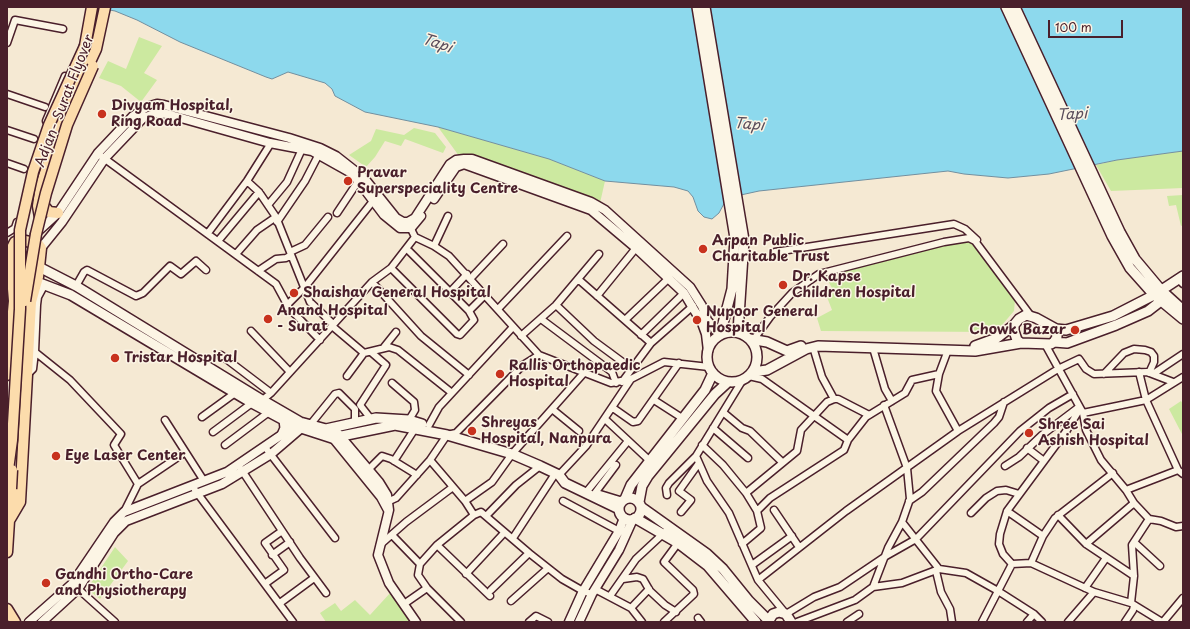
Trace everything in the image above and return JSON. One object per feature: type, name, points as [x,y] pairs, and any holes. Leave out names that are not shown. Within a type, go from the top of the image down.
[{"type":"main road","name":"Adjan- Surat Flyover","points":[[7,477],[12,440],[20,317],[20,230],[33,172],[49,124],[84,46],[92,7]]},
{"type":"main road","points":[[11,294],[17,305],[26,308],[31,302],[41,283],[39,267],[26,242],[25,225],[53,124],[94,44],[98,7]]},
{"type":"main road","points":[[7,375],[11,294],[10,252],[26,242],[42,227],[38,206],[39,196],[62,120],[94,44],[105,7]]},
{"type":"main road","name":"Adjan- Surat Flyover","points":[[7,552],[23,309],[36,234],[46,193],[67,125],[102,46],[110,7]]},
{"type":"main road","points":[[697,7],[740,239],[732,289],[720,334]]},
{"type":"main road","points":[[705,7],[740,239],[738,332]]},
{"type":"main road","points":[[1006,7],[1105,211]]},
{"type":"main road","points":[[1015,7],[1130,268],[1183,310]]},
{"type":"main road","points":[[39,196],[40,202],[45,209],[49,212],[58,213]]},
{"type":"main road","points":[[39,267],[76,286],[269,412],[284,420],[303,425],[330,428],[371,419],[383,418],[429,426],[455,436]]},
{"type":"main road","points":[[728,382],[722,380],[711,370],[707,358],[708,351],[714,339],[720,334],[738,332],[752,339],[767,342],[787,351],[795,349],[806,343],[818,341],[975,346],[997,338],[1014,325],[1022,316],[1034,317],[1056,329],[1066,330],[1113,316],[1163,295],[1183,282]]},
{"type":"main road","points":[[41,283],[71,294],[235,393],[303,425],[336,437],[395,425],[414,424],[512,454],[540,466],[558,476],[568,478],[591,492],[622,503],[631,518],[666,531],[712,559],[768,621],[776,613],[788,618]]},
{"type":"main road","points":[[1163,295],[1183,318]]},
{"type":"main road","points":[[631,518],[640,513],[642,486],[648,476],[715,394],[728,382],[767,370],[813,347],[818,346],[975,351],[1021,343],[1067,343],[1116,325],[1148,311],[1163,295]]},
{"type":"main road","points":[[10,520],[20,502],[25,376],[31,302]]},
{"type":"main road","points":[[1014,325],[1015,336],[1021,343]]},
{"type":"main road","points":[[1050,343],[1057,337],[1056,329]]},
{"type":"main road","points":[[748,376],[758,358],[752,339]]},
{"type":"main road","points":[[622,503],[629,488],[705,390],[711,370]]},
{"type":"main road","points":[[282,435],[285,428],[284,420]]},
{"type":"main road","points":[[558,476],[564,483],[622,503],[631,498],[678,543],[714,572],[752,621]]},
{"type":"main road","points":[[7,609],[14,622]]},
{"type":"street","points":[[7,43],[15,20],[63,29]]},
{"type":"street","points":[[7,233],[12,231],[17,225],[28,170],[65,76]]},
{"type":"street","points":[[7,94],[45,107]]},
{"type":"street","points":[[42,227],[58,213],[139,110],[157,104],[289,138],[351,166],[364,178],[396,218],[409,226],[415,237],[434,246],[449,256],[469,276],[499,308],[513,327],[539,355],[583,374],[611,383],[631,379],[664,362],[679,363],[711,370]]},
{"type":"street","points":[[26,242],[62,222],[102,156],[142,118],[157,113],[167,114],[271,143],[320,152],[359,180],[373,201],[391,221],[400,228],[415,225],[456,168],[464,164],[591,210],[636,248],[684,293],[693,306],[706,334],[708,351]]},
{"type":"street","points":[[7,130],[34,139]]},
{"type":"street","points":[[208,233],[248,181],[271,143]]},
{"type":"street","points":[[268,205],[287,182],[302,149]]},
{"type":"street","points":[[236,254],[257,230],[276,219],[305,181],[320,152]]},
{"type":"street","points":[[102,156],[276,284],[287,304],[320,340]]},
{"type":"street","points":[[409,226],[450,164],[456,160],[464,158],[472,160],[584,199],[605,210],[675,272],[694,293],[707,320],[720,334]]},
{"type":"street","points":[[7,163],[24,169]]},
{"type":"street","points":[[337,213],[359,180]]},
{"type":"street","points":[[248,181],[259,192],[276,219],[310,302],[364,353]]},
{"type":"street","points":[[218,241],[259,192]]},
{"type":"street","points":[[287,304],[305,287],[373,201]]},
{"type":"street","points":[[434,246],[448,216]]},
{"type":"street","points":[[258,271],[274,260],[305,245],[328,217]]},
{"type":"street","points":[[775,252],[954,224],[966,228],[976,238],[1034,317]]},
{"type":"street","points":[[499,308],[567,236]]},
{"type":"street","points":[[213,432],[271,393],[372,282],[391,268],[415,237]]},
{"type":"street","points":[[752,339],[792,293],[819,274],[969,238],[975,241],[1034,317]]},
{"type":"street","points":[[450,292],[503,244]]},
{"type":"street","points":[[597,296],[636,248]]},
{"type":"street","points":[[391,268],[458,335],[474,320],[469,311],[407,249]]},
{"type":"street","points":[[522,336],[556,305],[599,254]]},
{"type":"street","points":[[76,286],[84,272],[87,270],[136,296],[143,293],[170,266],[173,266],[181,274],[196,261],[206,270]]},
{"type":"street","points":[[625,320],[669,278]]},
{"type":"street","points":[[578,279],[651,343]]},
{"type":"street","points":[[372,282],[421,336],[469,375]]},
{"type":"street","points":[[25,376],[33,368],[38,297],[41,283]]},
{"type":"street","points":[[641,335],[684,293]]},
{"type":"street","points":[[469,311],[486,295]]},
{"type":"street","points":[[556,305],[602,348],[632,369]]},
{"type":"street","points":[[619,382],[632,369],[651,343],[693,306]]},
{"type":"street","points":[[541,319],[612,372],[619,382]]},
{"type":"street","points":[[429,426],[439,406],[513,327]]},
{"type":"street","points":[[251,332],[290,372]]},
{"type":"street","points":[[384,347],[396,332]]},
{"type":"street","points":[[1050,343],[1058,369],[1081,410],[1086,430],[1101,460],[1113,473],[1134,503],[1149,519],[1180,528],[1183,526]]},
{"type":"street","points":[[347,376],[364,353],[384,347],[393,348],[398,350],[452,393]]},
{"type":"street","points":[[813,347],[822,377],[834,399],[869,415]]},
{"type":"street","points":[[873,348],[885,390],[892,400]]},
{"type":"street","points":[[948,350],[939,374],[936,391],[958,431]]},
{"type":"street","points":[[1104,374],[1124,353],[1134,350],[1151,352],[1154,356],[1151,373]]},
{"type":"street","points":[[35,352],[70,380],[121,434],[114,445],[138,484]]},
{"type":"street","points":[[355,423],[358,408],[361,402],[386,365],[371,352]]},
{"type":"street","points":[[1151,373],[1183,354]]},
{"type":"street","points":[[222,355],[271,393]]},
{"type":"street","points":[[387,505],[396,498],[430,460],[523,365],[539,355]]},
{"type":"street","points":[[758,580],[799,547],[958,431],[1058,369],[1079,359],[1090,372],[1104,374],[1139,372],[1151,373],[1173,382]]},
{"type":"street","points":[[613,408],[633,422],[636,422],[654,400],[679,363]]},
{"type":"street","points":[[1126,490],[1182,473],[1146,400],[1139,372]]},
{"type":"street","points":[[465,501],[492,482],[512,454],[583,374]]},
{"type":"street","points":[[757,511],[770,498],[844,450],[848,440],[869,415],[905,393],[912,380],[939,374]]},
{"type":"street","points":[[666,495],[666,488],[669,483],[696,456],[748,376],[762,379],[848,440]]},
{"type":"street","points":[[1004,466],[1019,457],[1042,435],[1081,410],[1146,400],[1183,377]]},
{"type":"street","points":[[513,538],[558,476],[586,446],[613,408],[631,379]]},
{"type":"street","points":[[392,383],[414,402],[415,410],[414,424],[394,461]]},
{"type":"street","points":[[202,417],[235,393]]},
{"type":"street","points":[[42,622],[75,586],[114,533],[126,520],[222,484],[240,468],[303,425],[335,394],[339,393],[344,396],[371,419]]},
{"type":"street","points":[[696,456],[707,481],[729,513],[758,580],[788,618],[814,597],[840,587],[886,556],[916,539],[1020,431],[1049,408],[1073,394]]},
{"type":"street","points":[[746,494],[782,462],[797,451],[800,433],[813,416],[825,404],[834,399]]},
{"type":"street","points":[[654,400],[682,418]]},
{"type":"street","points":[[910,501],[922,492],[994,423],[999,417],[1004,402]]},
{"type":"street","points":[[873,587],[888,548],[902,522],[910,501],[907,468],[884,405]]},
{"type":"street","points":[[552,409],[579,431]]},
{"type":"street","points":[[1012,564],[1003,554],[999,544],[1000,534],[1007,511],[1081,410]]},
{"type":"street","points":[[226,445],[269,412]]},
{"type":"street","points":[[724,413],[742,428],[750,431],[782,462]]},
{"type":"street","points":[[605,419],[650,461]]},
{"type":"street","points":[[165,420],[184,453],[204,481]]},
{"type":"street","points":[[268,450],[282,435],[303,425]]},
{"type":"street","points":[[330,428],[387,505]]},
{"type":"street","points":[[713,428],[748,458]]},
{"type":"street","points":[[336,437],[383,487],[387,505],[378,555],[389,583],[416,622]]},
{"type":"street","points":[[591,492],[628,441]]},
{"type":"street","points":[[702,445],[718,459],[746,494],[757,511],[761,528],[742,544]]},
{"type":"street","points":[[1027,448],[1044,461]]},
{"type":"street","points":[[268,450],[335,538]]},
{"type":"street","points":[[29,622],[75,586],[114,522],[124,512],[138,484],[184,453]]},
{"type":"street","points":[[368,470],[382,456],[394,461],[416,475]]},
{"type":"street","points":[[430,460],[453,486],[474,515]]},
{"type":"street","points":[[681,512],[691,500],[679,491],[699,463]]},
{"type":"street","points":[[591,492],[616,465]]},
{"type":"street","points":[[487,515],[513,488],[540,466]]},
{"type":"street","points":[[124,512],[240,468]]},
{"type":"street","points":[[240,468],[314,578],[326,593]]},
{"type":"street","points":[[1031,563],[1043,536],[1058,516],[1113,473]]},
{"type":"street","points":[[191,486],[266,583],[293,622]]},
{"type":"street","points":[[380,545],[411,517],[453,486]]},
{"type":"street","points":[[971,513],[986,498],[997,491],[1006,490],[1019,494]]},
{"type":"street","points":[[563,500],[619,530]]},
{"type":"street","points":[[1086,544],[1134,503]]},
{"type":"street","points":[[774,510],[799,547]]},
{"type":"street","points":[[1007,511],[1043,536]]},
{"type":"street","points":[[461,622],[427,588],[418,575],[420,564],[437,546],[474,515],[481,512],[487,515],[504,533],[513,538],[548,569],[583,591],[593,591],[610,596],[631,608],[642,622]]},
{"type":"street","points":[[1058,516],[1086,544],[1134,576]]},
{"type":"street","points":[[569,622],[583,591],[619,530],[631,518]]},
{"type":"street","points":[[579,622],[593,591],[619,550],[631,518]]},
{"type":"street","points":[[1125,622],[1132,604],[1134,576],[1131,549],[1149,519]]},
{"type":"street","points":[[902,522],[938,570],[941,592],[950,609],[952,622]]},
{"type":"street","points":[[266,583],[284,570],[265,543],[282,531]]},
{"type":"street","points":[[610,596],[639,557],[666,531]]},
{"type":"street","points":[[466,574],[504,533]]},
{"type":"street","points":[[392,535],[420,564]]},
{"type":"street","points":[[752,565],[792,536]]},
{"type":"street","points":[[272,555],[290,542]]},
{"type":"street","points":[[1134,542],[1160,566]]},
{"type":"street","points":[[664,622],[693,597],[694,591],[664,562],[678,543]]},
{"type":"street","points":[[437,546],[466,574],[490,593],[529,553]]},
{"type":"street","points":[[1085,588],[1106,558]]},
{"type":"street","points":[[1012,564],[1031,563],[1094,592],[1132,604],[1162,622],[1183,598]]},
{"type":"street","points":[[982,622],[1012,564]]},
{"type":"street","points":[[511,601],[548,569]]},
{"type":"street","points":[[797,622],[855,600],[873,587],[902,583],[938,570],[966,573],[1034,614],[1042,622]]},
{"type":"street","points":[[280,603],[314,578]]},
{"type":"street","points":[[623,579],[640,578],[646,581],[649,589],[665,605],[676,612]]},
{"type":"street","points":[[75,586],[115,622]]},
{"type":"street","points":[[404,604],[427,588]]},
{"type":"street","points":[[631,608],[649,589]]},
{"type":"street","points":[[1068,622],[1094,592]]},
{"type":"street","points":[[847,622],[859,614]]},
{"type":"street","points":[[1027,622],[1034,614]]},
{"type":"street","points":[[530,622],[536,616],[548,622]]},
{"type":"green space","points":[[139,37],[162,46],[144,73],[157,80],[141,102],[121,86],[99,78],[108,61],[126,69]]},
{"type":"green space","points":[[438,127],[549,159],[605,181],[600,203],[459,156]]},
{"type":"green space","points":[[414,128],[435,133],[446,147],[443,153],[405,139],[401,146],[385,141],[375,157],[366,167],[349,155],[371,141],[376,129],[404,135]]},
{"type":"green space","points":[[1183,151],[1183,188],[1111,191],[1096,165],[1117,160]]},
{"type":"green space","points":[[1183,195],[1183,225],[1181,226],[1176,205],[1169,206],[1167,196]]},
{"type":"green space","points":[[966,239],[972,241],[1015,300],[1014,311],[996,332],[821,331],[817,318],[832,310],[827,297],[834,292],[825,275]]},
{"type":"green space","points":[[1181,401],[1183,404],[1183,436],[1169,409]]},
{"type":"green space","points":[[115,547],[128,561],[100,599],[87,589]]},
{"type":"green space","points":[[391,592],[412,622],[326,622],[320,613],[335,603],[341,611],[355,600],[370,615]]},
{"type":"water","name":"Tapi","points":[[93,7],[1183,7],[1183,151],[1117,160],[1049,174],[1008,178],[948,171],[759,191],[727,198],[719,213],[712,219],[704,217],[698,211],[693,197],[688,191],[674,187],[605,181],[549,159],[438,127],[365,112],[335,96],[332,89],[325,83],[288,72],[272,79],[180,42],[137,20],[115,11]]},
{"type":"place","name":"Divyam Hospital, Ring Road","points":[[102,114]]},
{"type":"place","name":"Pravar Superspeciality Centre","points":[[348,181]]},
{"type":"place","name":"Arpan Public Charitable Trust","points":[[703,249]]},
{"type":"place","name":"Dr. Kapse Children Hospital","points":[[783,285]]},
{"type":"place","name":"Shaishav General Hospital","points":[[294,293]]},
{"type":"place","name":"Anand Hospital - Surat","points":[[268,319]]},
{"type":"place","name":"Nupoor General Hospital","points":[[697,320]]},
{"type":"place","name":"Chowk Bazar","points":[[1075,330]]},
{"type":"place","name":"Tristar Hospital","points":[[115,358]]},
{"type":"place","name":"Rallis Orthopaedic Hospital","points":[[500,374]]},
{"type":"place","name":"Shreyas Hospital, Nanpura","points":[[472,431]]},
{"type":"place","name":"Shree Sai Ashish Hospital","points":[[1029,433]]},
{"type":"place","name":"Eye Laser Center","points":[[56,456]]},
{"type":"place","name":"Gandhi Ortho-Care and Physiotherapy","points":[[46,583]]}]
